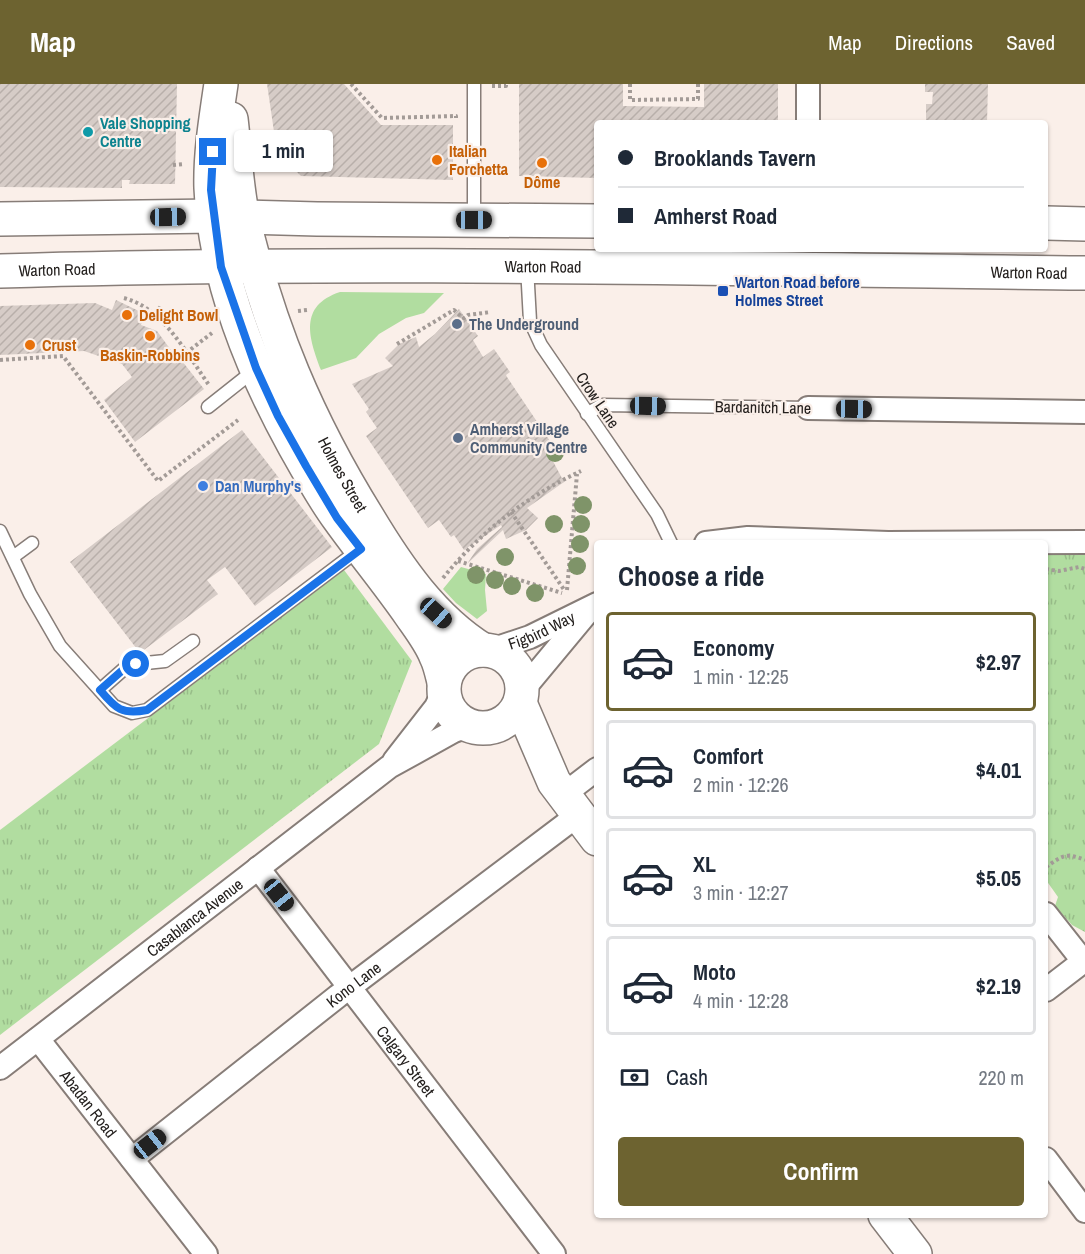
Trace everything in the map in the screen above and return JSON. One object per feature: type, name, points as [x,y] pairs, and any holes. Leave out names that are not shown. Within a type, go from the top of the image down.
[{"type":"main road","points":[[221,84],[211,163],[211,190],[229,216]]},
{"type":"main road","points":[[227,84],[237,185],[229,216]]},
{"type":"main road","points":[[0,219],[229,216],[594,221]]},
{"type":"main road","name":"Holmes Street","points":[[229,216],[221,267],[256,368],[278,416],[306,466],[337,518],[388,582],[432,648],[437,657],[445,697],[453,714],[462,722],[480,726],[573,808]]},
{"type":"main road","name":"Holmes Street","points":[[229,216],[256,267],[285,357],[307,409],[344,478],[379,536],[436,613],[467,640],[503,655],[515,665],[520,676],[521,697],[573,808]]},
{"type":"main road","points":[[1048,223],[1085,224]]},
{"type":"main road","name":"Warton Road","points":[[0,271],[161,266],[527,266],[808,259],[1085,273]]},
{"type":"main road","points":[[444,686],[448,670],[457,659],[477,650],[487,650]]},
{"type":"main road","points":[[480,726],[499,725],[510,717],[521,697]]},
{"type":"main road","points":[[887,1218],[915,1254]]},
{"type":"street","points":[[808,84],[808,120]]},
{"type":"street","name":"Bardanitch Lane","points":[[808,408],[1085,412]]},
{"type":"street","points":[[731,540],[748,538],[778,540]]},
{"type":"street","points":[[1048,542],[1085,542]]},
{"type":"street","name":"Figbird Way","points":[[487,650],[530,637],[594,606]]},
{"type":"street","name":"Figbird Way","points":[[521,697],[594,606]]},
{"type":"street","name":"Casablanca Avenue","points":[[389,767],[436,707],[444,686]]},
{"type":"street","name":"Casablanca Avenue","points":[[0,1068],[389,767],[454,731],[480,726]]},
{"type":"street","name":"Kono Lane","points":[[132,1159],[573,808],[594,774]]},
{"type":"street","name":"Calgary Street","points":[[258,868],[554,1254]]},
{"type":"street","points":[[1048,916],[1084,961],[1048,988]]},
{"type":"street","name":"Abadan Road","points":[[38,1039],[206,1254]]},
{"type":"street","points":[[1048,1162],[1085,1211]]},
{"type":"lane","points":[[474,84],[474,220]]},
{"type":"lane","name":"Crow Lane","points":[[527,266],[530,321],[541,345],[657,514],[670,540]]},
{"type":"lane","points":[[207,407],[256,368]]},
{"type":"lane","name":"Bardanitch Lane","points":[[587,414],[602,405],[808,408]]},
{"type":"lane","points":[[0,531],[13,557],[26,596],[55,648],[114,706],[132,713],[147,710],[361,549]]},
{"type":"lane","points":[[13,557],[32,543]]},
{"type":"lane","points":[[100,690],[125,668],[136,664],[165,661],[193,641]]},
{"type":"path","points":[[351,84],[382,118],[456,116],[456,126]]},
{"type":"path","points":[[630,84],[630,100],[698,99],[698,84]]},
{"type":"path","points":[[161,304],[157,315],[210,385]]},
{"type":"path","points":[[397,344],[454,310],[464,319]]},
{"type":"path","points":[[458,323],[468,315],[491,312]]},
{"type":"path","points":[[186,353],[213,333]]},
{"type":"path","points":[[0,360],[63,356],[158,481],[238,420]]},
{"type":"path","points":[[441,580],[481,536],[511,512],[549,486],[579,472],[565,591]]},
{"type":"path","points":[[511,512],[565,591]]},
{"type":"path","points":[[458,561],[565,591]]},
{"type":"path","points":[[1048,569],[1059,571],[1079,567],[1085,569]]},
{"type":"path","points":[[1048,866],[1064,855],[1073,855],[1085,860]]},
{"type":"green space","points":[[340,292],[444,293],[424,313],[406,318],[379,334],[356,358],[321,370],[311,335],[312,314],[327,298]]},
{"type":"green space","points":[[1048,555],[1085,555],[1085,932],[1072,925],[1055,906],[1058,897],[1048,883]]},
{"type":"green space","points":[[461,567],[486,574],[487,611],[477,619],[456,603],[443,589]]},
{"type":"green space","points":[[344,570],[412,661],[379,744],[0,1035],[0,830]]},
{"type":"building","name":"Vale Shopping Centre","points":[[0,84],[177,84],[175,184],[129,184],[130,180],[122,180],[122,188],[0,187]]},
{"type":"building","points":[[267,84],[344,84],[381,125],[453,125],[453,180],[301,176],[277,152]]},
{"type":"building","points":[[519,84],[623,84],[623,106],[704,107],[704,84],[778,84],[778,120],[594,120],[594,178],[519,176]]},
{"type":"building","points":[[925,84],[988,84],[987,120],[926,120],[926,104],[932,104],[933,92],[925,92]]},
{"type":"building","points":[[116,300],[145,314],[141,325],[157,331],[204,389],[135,442],[104,400],[132,377],[122,364],[84,351],[0,355],[0,306],[95,303],[112,310]]},
{"type":"building","name":"Amherst Village Community Centre","points":[[459,309],[478,336],[473,340],[483,357],[494,349],[510,372],[506,375],[507,377],[552,444],[546,448],[564,482],[527,508],[538,518],[526,530],[506,539],[503,530],[467,564],[477,549],[502,527],[501,525],[464,550],[454,535],[451,537],[439,520],[428,528],[366,436],[377,428],[366,412],[369,409],[352,384],[393,366],[385,358],[399,344],[416,337],[419,347]]},
{"type":"building","points":[[242,430],[332,547],[255,606],[225,567],[207,580],[218,594],[140,653],[70,562]]},
{"type":"place","name":"Vale Shopping Centre","points":[[88,132]]},
{"type":"place","name":"Italian Forchetta","points":[[437,160]]},
{"type":"place","name":"Dôme","points":[[542,163]]},
{"type":"place","name":"Warton Road before Holmes Street","points":[[723,291]]},
{"type":"place","name":"Delight Bowl","points":[[127,315]]},
{"type":"place","name":"The Underground","points":[[457,324]]},
{"type":"place","name":"Baskin-Robbins","points":[[150,336]]},
{"type":"place","name":"Crust","points":[[30,345]]},
{"type":"place","name":"Amherst Village Community Centre","points":[[458,438]]},
{"type":"place","name":"Dan Murphy's","points":[[203,486]]},
{"type":"route","points":[[136,664],[125,668],[100,690],[114,706],[132,713],[147,710],[361,549],[337,518],[306,466],[278,416],[256,368],[221,267],[211,190],[213,152]]}]
